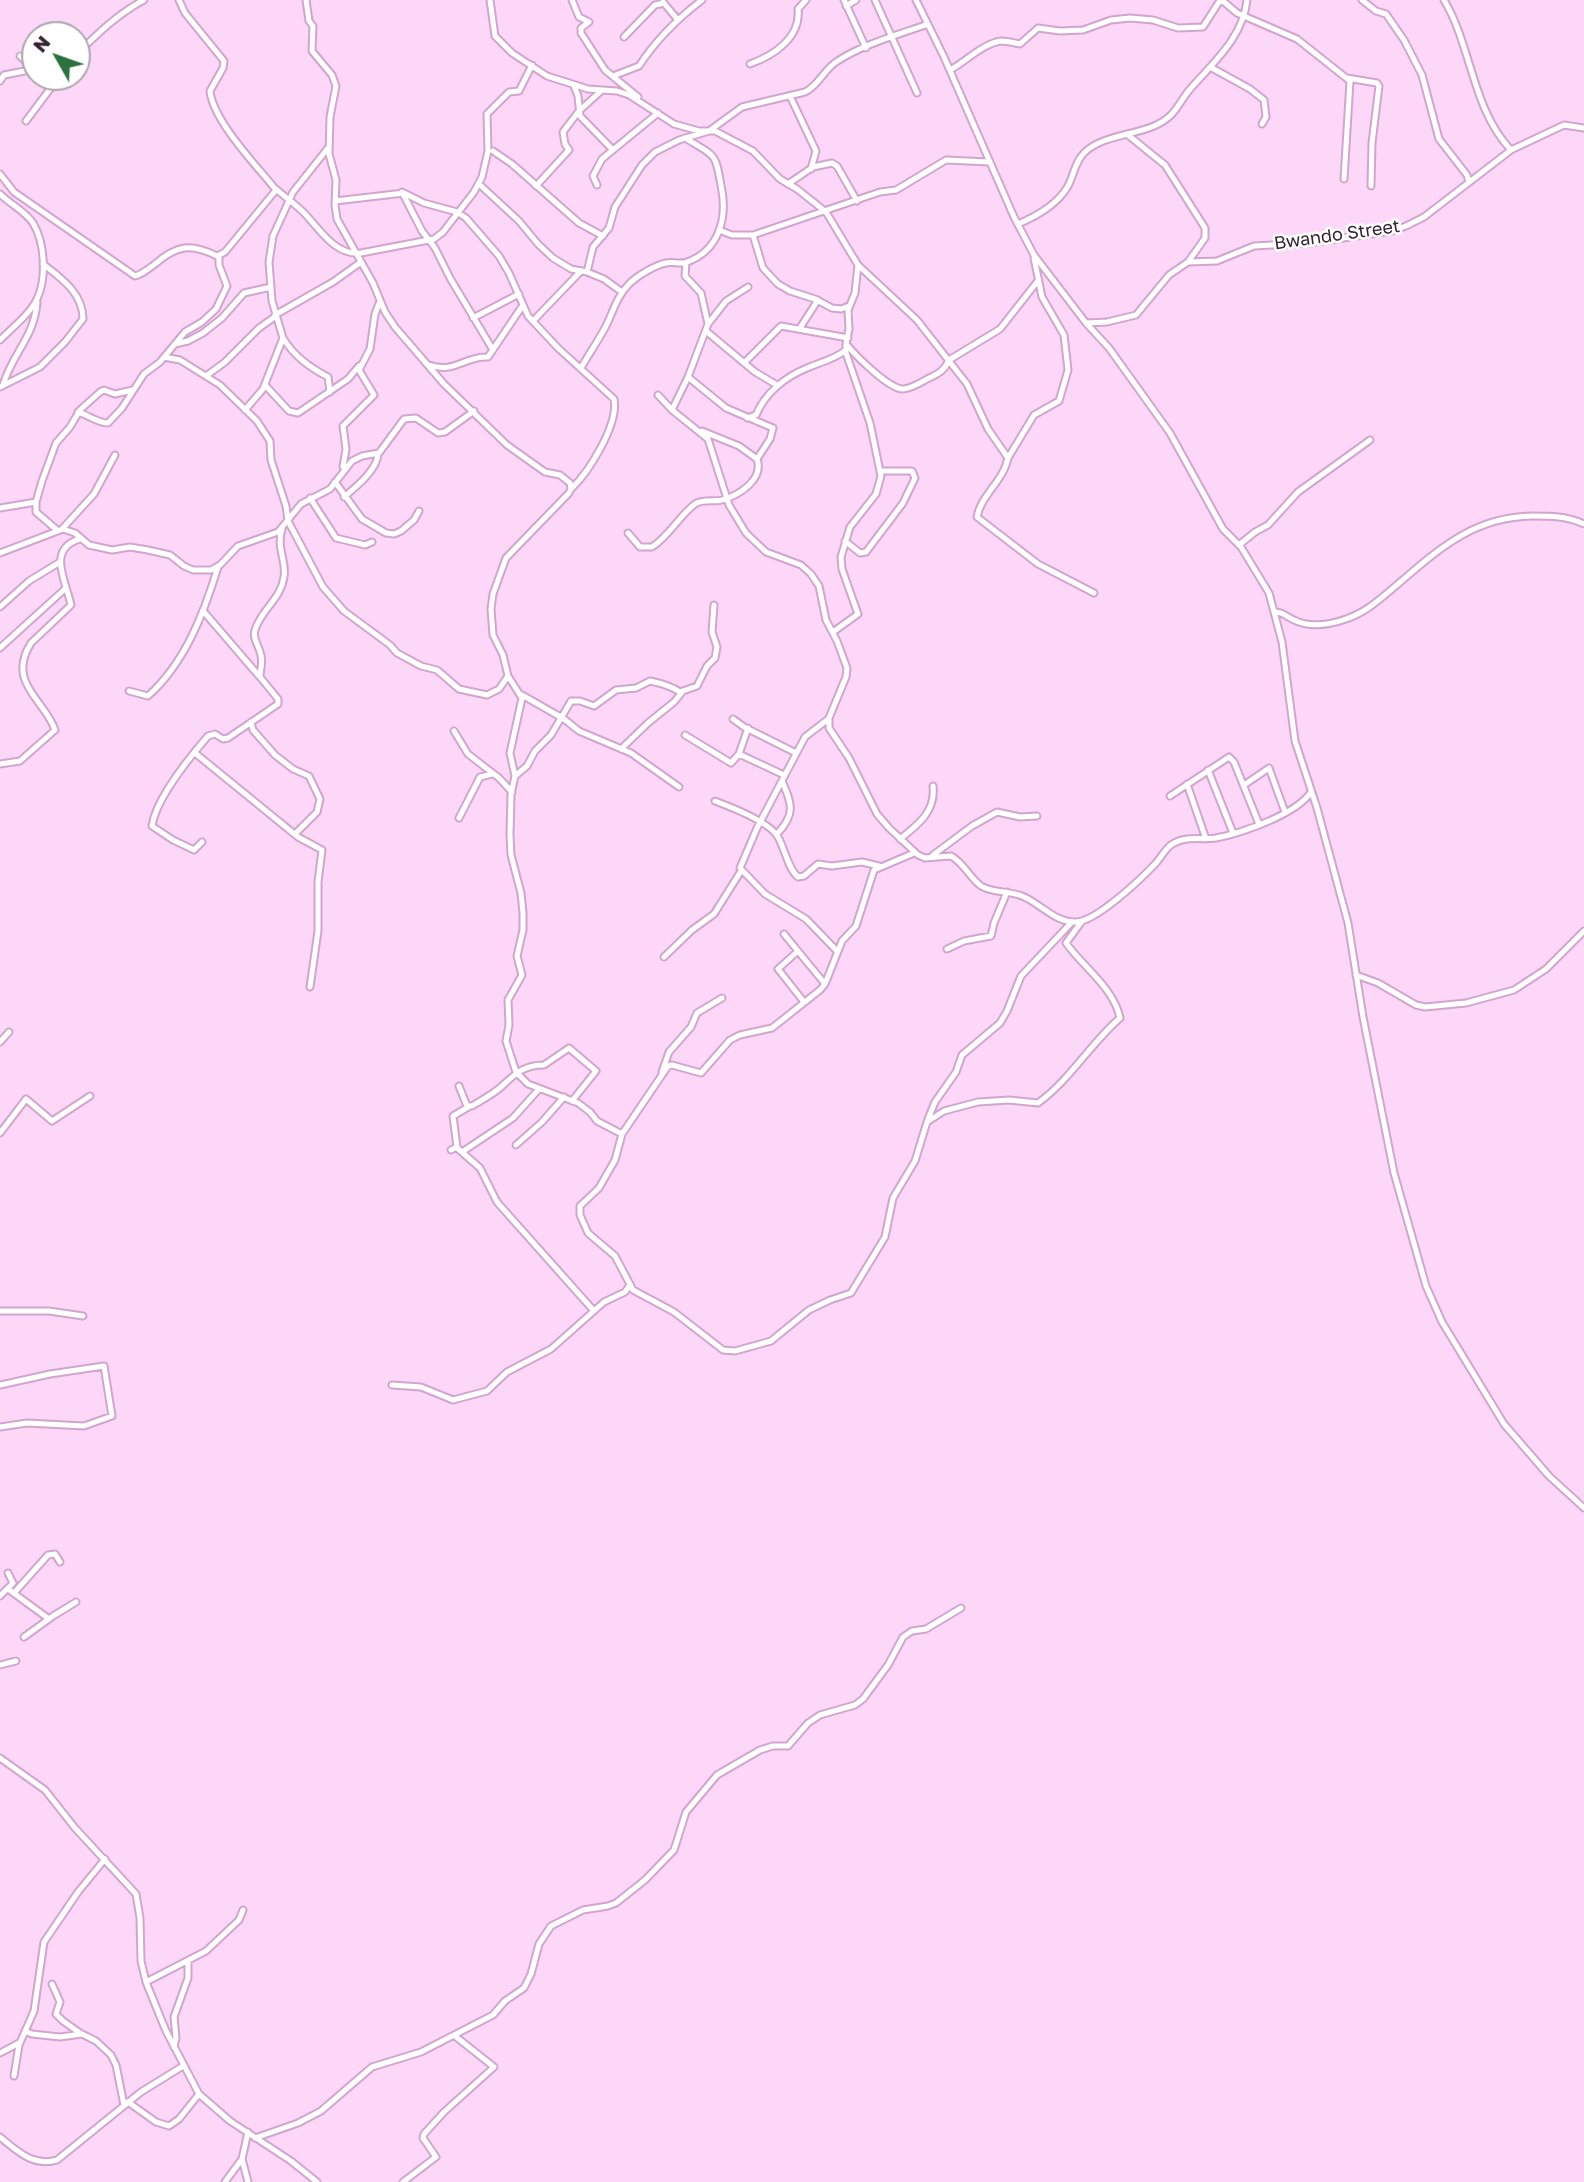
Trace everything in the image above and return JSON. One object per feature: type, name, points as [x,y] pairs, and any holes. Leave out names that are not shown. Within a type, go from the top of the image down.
[{"type":"street","points":[[91,40],[144,0]]},
{"type":"street","points":[[179,0],[224,61],[223,68],[209,91],[216,110],[242,149],[276,190],[303,212],[328,239],[342,250],[356,254],[430,240],[443,232],[479,184],[488,151],[487,114],[509,92],[519,90],[532,65]]},
{"type":"street","points":[[306,0],[309,22],[313,26],[312,51],[336,83],[330,117],[330,160],[336,180],[337,219],[380,301],[395,327],[444,384],[511,449],[545,472],[560,475],[571,488]]},
{"type":"street","points":[[490,0],[495,36],[512,53],[548,77],[588,89],[620,92],[643,102]]},
{"type":"street","points":[[572,0],[579,17],[589,22],[581,28],[581,33],[605,70],[643,102],[674,124],[716,131],[753,151],[780,179],[826,212],[858,265],[911,314],[967,384],[988,429],[1008,458]]},
{"type":"street","points":[[613,76],[639,66],[645,54],[702,0]]},
{"type":"street","points":[[750,64],[789,40],[798,25],[798,10],[806,0]]},
{"type":"street","points":[[856,0],[845,3],[866,48]]},
{"type":"street","points":[[876,0],[917,93]]},
{"type":"street","points":[[916,0],[1034,255],[1086,323],[1109,348],[1170,433],[1223,528],[1239,545],[1269,593],[1282,642],[1295,741],[1348,923],[1396,1185],[1426,1286],[1442,1322],[1504,1424],[1549,1476],[1584,1508]]},
{"type":"street","points":[[1018,225],[1043,211],[1067,188],[1078,161],[1087,150],[1157,125],[1176,111],[1190,89],[1212,68],[1244,17],[1247,0]]},
{"type":"street","points":[[1363,0],[1376,11],[1386,13],[1404,40],[1428,91],[1439,139],[1469,182]]},
{"type":"street","points":[[1444,0],[1475,78],[1485,114],[1511,150]]},
{"type":"street","points":[[624,37],[662,1],[678,20]]},
{"type":"street","points":[[950,70],[969,60],[990,43],[1001,41],[1020,44],[1038,28],[1060,32],[1083,30],[1111,20],[1130,18],[1153,20],[1178,28],[1203,27],[1219,2],[1223,1],[1244,17],[1297,39],[1347,79],[1351,90],[1343,179]]},
{"type":"street","points":[[533,321],[584,271],[594,245],[610,227],[614,209],[642,165],[662,148],[709,131],[742,107],[810,90],[831,66],[845,57],[928,24]]},
{"type":"street","points":[[1212,68],[1264,100],[1266,117],[1262,124]]},
{"type":"street","points":[[0,81],[4,75],[21,72]]},
{"type":"street","points":[[1347,79],[1369,80],[1379,86],[1372,143],[1371,186]]},
{"type":"street","points":[[573,86],[583,119],[613,150]]},
{"type":"street","points":[[26,121],[49,91]]},
{"type":"street","points":[[536,186],[569,150],[562,133],[579,111],[601,91]]},
{"type":"street","points":[[790,96],[816,151],[811,169]]},
{"type":"street","points":[[597,185],[593,176],[596,167],[658,113]]},
{"type":"street","name":"Bwando Street","points":[[1188,262],[1217,261],[1254,246],[1308,243],[1392,231],[1424,218],[1511,150],[1564,125],[1584,128]]},
{"type":"street","points":[[1086,323],[1107,322],[1136,315],[1169,275],[1188,262],[1205,238],[1205,228],[1170,170],[1128,135]]},
{"type":"street","points":[[581,368],[622,292],[633,281],[668,262],[686,262],[711,245],[719,230],[723,218],[723,202],[715,158],[685,138]]},
{"type":"street","points":[[330,145],[289,200],[270,248],[275,316],[283,338],[291,351],[302,361],[328,377],[330,393]]},
{"type":"street","points":[[493,151],[579,223],[603,236]]},
{"type":"street","points":[[719,230],[736,235],[753,235],[880,192],[896,190],[946,160],[989,162]]},
{"type":"street","points":[[788,184],[811,169],[827,163],[835,164],[857,201]]},
{"type":"street","points":[[0,174],[12,190],[135,276],[168,254],[186,247],[198,247],[219,256]]},
{"type":"street","points":[[479,184],[519,220],[548,254],[570,269],[604,279],[622,292]]},
{"type":"street","points":[[78,412],[108,423],[122,408],[144,373],[164,357],[186,332],[211,314],[224,296],[227,286],[219,265],[219,256],[276,190]]},
{"type":"street","points":[[335,201],[402,192],[428,205],[457,212],[472,223],[491,245],[509,273],[533,321],[613,398],[615,404],[607,432],[584,476],[506,558],[492,601],[492,629],[508,676],[522,695],[562,718],[579,732],[635,756],[679,787]]},
{"type":"street","points":[[402,192],[422,231],[430,240],[493,350]]},
{"type":"street","points":[[0,194],[32,221],[43,249],[36,317],[31,331],[8,369],[2,386]]},
{"type":"street","points":[[753,235],[762,267],[772,278],[790,291],[836,309],[849,306]]},
{"type":"street","points":[[1034,255],[1037,282],[1044,301],[1063,331],[1068,371],[1059,401],[1034,415],[984,498],[976,517],[1038,565],[1094,593]]},
{"type":"street","points":[[206,376],[275,316],[333,282],[360,262]]},
{"type":"street","points":[[686,262],[686,278],[702,294],[708,324]]},
{"type":"street","points":[[2,386],[40,367],[83,319],[81,305],[71,287],[43,264]]},
{"type":"street","points":[[833,632],[854,618],[858,612],[841,565],[850,527],[879,489],[881,471],[870,423],[849,366],[846,344],[849,306],[855,293],[858,265]]},
{"type":"street","points":[[744,363],[777,328],[800,328],[846,344],[890,385],[909,388],[934,376],[946,368],[949,360],[1000,329],[1037,282]]},
{"type":"street","points":[[175,344],[203,333],[222,318],[244,293],[271,287]]},
{"type":"street","points":[[672,410],[708,324],[726,302],[748,287]]},
{"type":"street","points":[[473,318],[519,295]]},
{"type":"street","points":[[0,340],[37,299]]},
{"type":"street","points":[[800,328],[818,300]]},
{"type":"street","points":[[342,472],[346,449],[343,427],[374,393],[359,372],[370,349],[375,314],[380,301]]},
{"type":"street","points":[[426,363],[443,369],[457,366],[472,358],[488,357],[523,305]]},
{"type":"street","points":[[706,331],[744,363],[777,385]]},
{"type":"street","points":[[245,410],[260,394],[283,338]]},
{"type":"street","points":[[747,418],[756,415],[761,403],[777,385],[807,368],[828,362],[846,344]]},
{"type":"street","points":[[164,357],[180,360],[224,388],[254,418],[270,441],[271,460],[285,501],[288,521],[329,596],[344,611],[397,653],[421,666],[437,670],[459,689],[484,695],[496,691],[508,676]]},
{"type":"street","points":[[265,384],[289,412],[302,412],[348,379],[363,362]]},
{"type":"street","points":[[628,533],[640,547],[652,547],[697,503],[727,498],[756,477],[759,467],[757,458],[773,429],[726,408],[688,377]]},
{"type":"street","points":[[133,390],[115,394],[103,390],[78,412],[54,447],[36,502],[37,514],[60,529],[76,533],[87,544],[110,549],[130,547],[168,554],[193,569],[207,570],[218,567]]},
{"type":"street","points":[[658,395],[708,439],[738,523],[761,548],[769,554],[798,564],[811,574],[820,587],[826,620],[847,671],[829,718],[830,731],[849,758],[874,809],[914,853],[923,858],[954,857],[981,886],[1026,897],[1050,914],[1072,922],[1082,921],[1099,912],[1127,890],[1171,844],[1186,839],[1206,839],[1233,833],[1259,824],[1304,801],[1311,792]]},
{"type":"street","points":[[344,497],[371,470],[379,458],[378,454],[406,418],[416,418],[438,433],[445,432],[474,411]]},
{"type":"street","points":[[700,431],[731,442],[757,458]]},
{"type":"street","points":[[1239,545],[1268,525],[1298,492],[1370,440]]},
{"type":"street","points":[[129,691],[144,697],[150,695],[176,662],[204,612],[218,567],[238,546],[277,533],[301,504],[328,491],[356,458],[378,454]]},
{"type":"street","points":[[0,554],[60,529],[94,494],[115,455]]},
{"type":"street","points":[[845,541],[860,553],[866,552],[903,503],[915,478],[912,471],[881,471]]},
{"type":"street","points":[[335,482],[362,519],[390,534],[398,533],[412,522],[419,511]]},
{"type":"street","points":[[310,498],[338,540],[364,545],[372,542]]},
{"type":"street","points":[[0,509],[36,502]]},
{"type":"street","points":[[1275,612],[1300,623],[1319,625],[1347,619],[1372,607],[1456,537],[1498,518],[1566,517],[1584,524]]},
{"type":"street","points":[[260,677],[262,657],[254,632],[284,581],[279,544],[282,529]]},
{"type":"street","points":[[0,764],[20,761],[55,730],[31,695],[25,679],[24,663],[31,643],[71,605],[60,562],[66,547],[80,538]]},
{"type":"street","points":[[0,607],[29,580],[60,562]]},
{"type":"street","points":[[0,648],[66,589]]},
{"type":"street","points":[[621,749],[674,702],[682,691],[698,685],[707,666],[715,658],[717,647],[712,632],[715,606]]},
{"type":"street","points":[[202,842],[194,850],[173,841],[152,826],[161,802],[209,735],[226,738],[279,703],[204,612]]},
{"type":"street","points":[[515,776],[551,735],[571,701],[594,706],[616,690],[636,688],[648,681],[682,691]]},
{"type":"street","points":[[522,695],[510,756],[515,776],[510,850],[521,893],[523,922],[517,951],[523,975],[509,998],[506,1039],[516,1072],[528,1084],[584,1107],[597,1121],[622,1134]]},
{"type":"street","points":[[664,957],[692,930],[715,914],[741,871],[741,863],[760,823],[807,734],[829,718]]},
{"type":"street","points":[[733,719],[796,753]]},
{"type":"street","points":[[251,722],[253,730],[275,755],[293,769],[309,776],[320,799],[317,812],[295,834]]},
{"type":"street","points":[[685,735],[729,762],[739,754],[748,728]]},
{"type":"street","points":[[454,732],[468,754],[512,792]]},
{"type":"street","points":[[195,753],[295,834],[322,851],[318,882],[318,928],[310,987]]},
{"type":"street","points":[[739,754],[783,778],[791,810],[789,820],[777,834]]},
{"type":"street","points":[[1170,796],[1229,757],[1234,760],[1259,824]]},
{"type":"street","points":[[1244,785],[1269,768],[1285,812]]},
{"type":"street","points":[[1208,770],[1233,833]]},
{"type":"street","points":[[459,818],[480,777],[492,774]]},
{"type":"street","points":[[1187,784],[1206,839]]},
{"type":"street","points":[[900,839],[926,816],[934,796],[933,786]]},
{"type":"street","points":[[715,801],[735,808],[777,834],[788,854],[792,872],[798,877],[804,876],[818,864],[832,866],[862,862],[879,866]]},
{"type":"street","points":[[931,857],[972,826],[997,812],[1020,817],[1037,816]]},
{"type":"street","points":[[914,853],[879,866],[874,871],[856,926],[843,939],[825,984],[766,1031],[744,1034],[730,1040],[701,1073],[670,1065],[622,1134],[615,1160],[598,1190],[583,1202],[579,1211],[588,1233],[619,1261],[636,1292],[674,1312],[723,1350],[735,1351],[774,1340],[809,1310],[852,1293],[885,1237],[893,1198],[915,1161],[935,1102],[956,1072],[963,1052],[1000,1023],[1021,976],[1072,922]]},
{"type":"street","points":[[741,871],[765,894],[804,918],[838,951]]},
{"type":"street","points":[[947,949],[991,936],[1007,892]]},
{"type":"street","points":[[927,1122],[944,1111],[978,1102],[1038,1102],[1062,1083],[1103,1032],[1120,1018],[1101,983],[1066,943],[1082,921]]},
{"type":"street","points":[[1356,975],[1374,981],[1416,1005],[1425,1007],[1466,1003],[1516,989],[1546,969],[1584,931]]},
{"type":"street","points":[[784,934],[825,984]]},
{"type":"street","points":[[798,951],[778,969],[804,1002]]},
{"type":"street","points":[[662,1075],[667,1055],[691,1027],[697,1013],[722,998]]},
{"type":"street","points":[[0,1042],[9,1032]]},
{"type":"street","points":[[572,1101],[596,1071],[570,1048],[542,1066],[535,1064],[516,1072],[498,1089],[453,1116],[456,1149],[480,1168],[497,1202],[594,1311]]},
{"type":"street","points":[[458,1086],[467,1106],[470,1106]]},
{"type":"street","points":[[456,1149],[513,1118],[539,1089]]},
{"type":"street","points":[[0,1133],[25,1099],[52,1121],[90,1096]]},
{"type":"street","points":[[516,1145],[545,1119],[564,1097]]},
{"type":"street","points":[[392,1385],[421,1387],[453,1400],[485,1392],[507,1372],[551,1349],[611,1297],[625,1292],[630,1285]]},
{"type":"street","points":[[0,1311],[49,1311],[83,1316]]},
{"type":"street","points":[[0,1385],[104,1366],[112,1416],[83,1426],[38,1423],[0,1427]]},
{"type":"street","points":[[14,1593],[48,1555],[55,1554],[60,1562]]},
{"type":"street","points":[[3,1592],[13,1581],[8,1573]]},
{"type":"street","points":[[3,1592],[14,1593],[48,1619]]},
{"type":"street","points":[[24,1637],[76,1602]]},
{"type":"street","points":[[255,2138],[298,2123],[321,2111],[372,2067],[419,2052],[456,2036],[489,2017],[509,1997],[524,1988],[531,1974],[539,1944],[553,1925],[583,1910],[612,1905],[645,1880],[674,1850],[686,1812],[717,1775],[760,1750],[790,1744],[808,1723],[823,1714],[859,1702],[887,1666],[903,1636],[912,1631],[926,1629],[961,1608]]},
{"type":"street","points":[[0,1665],[16,1661]]},
{"type":"street","points":[[0,1758],[43,1788],[75,1828],[136,1894],[140,1918],[141,1961],[146,1982],[174,2048],[199,2094],[230,2121],[291,2161],[317,2182]]},
{"type":"street","points":[[14,2076],[20,2043],[34,2011],[40,1952],[44,1942],[78,1892],[105,1859]]},
{"type":"street","points":[[146,1982],[206,1951],[239,1920],[243,1910]]},
{"type":"street","points":[[174,2048],[174,2017],[188,1978],[188,1962]]},
{"type":"street","points":[[52,1984],[60,2002],[56,2012],[58,2016],[96,2041],[111,2055],[126,2103],[156,2122],[169,2126],[179,2119],[199,2094]]},
{"type":"street","points":[[25,2031],[60,2037],[82,2034]]},
{"type":"street","points":[[403,2182],[436,2157],[423,2138],[424,2134],[494,2067],[456,2036]]},
{"type":"street","points":[[0,2053],[20,2043]]},
{"type":"street","points":[[0,2137],[28,2159],[47,2163],[65,2155],[126,2103],[183,2066]]},
{"type":"street","points":[[225,2182],[242,2159],[248,2132]]},
{"type":"street","points":[[242,2159],[248,2182]]}]
